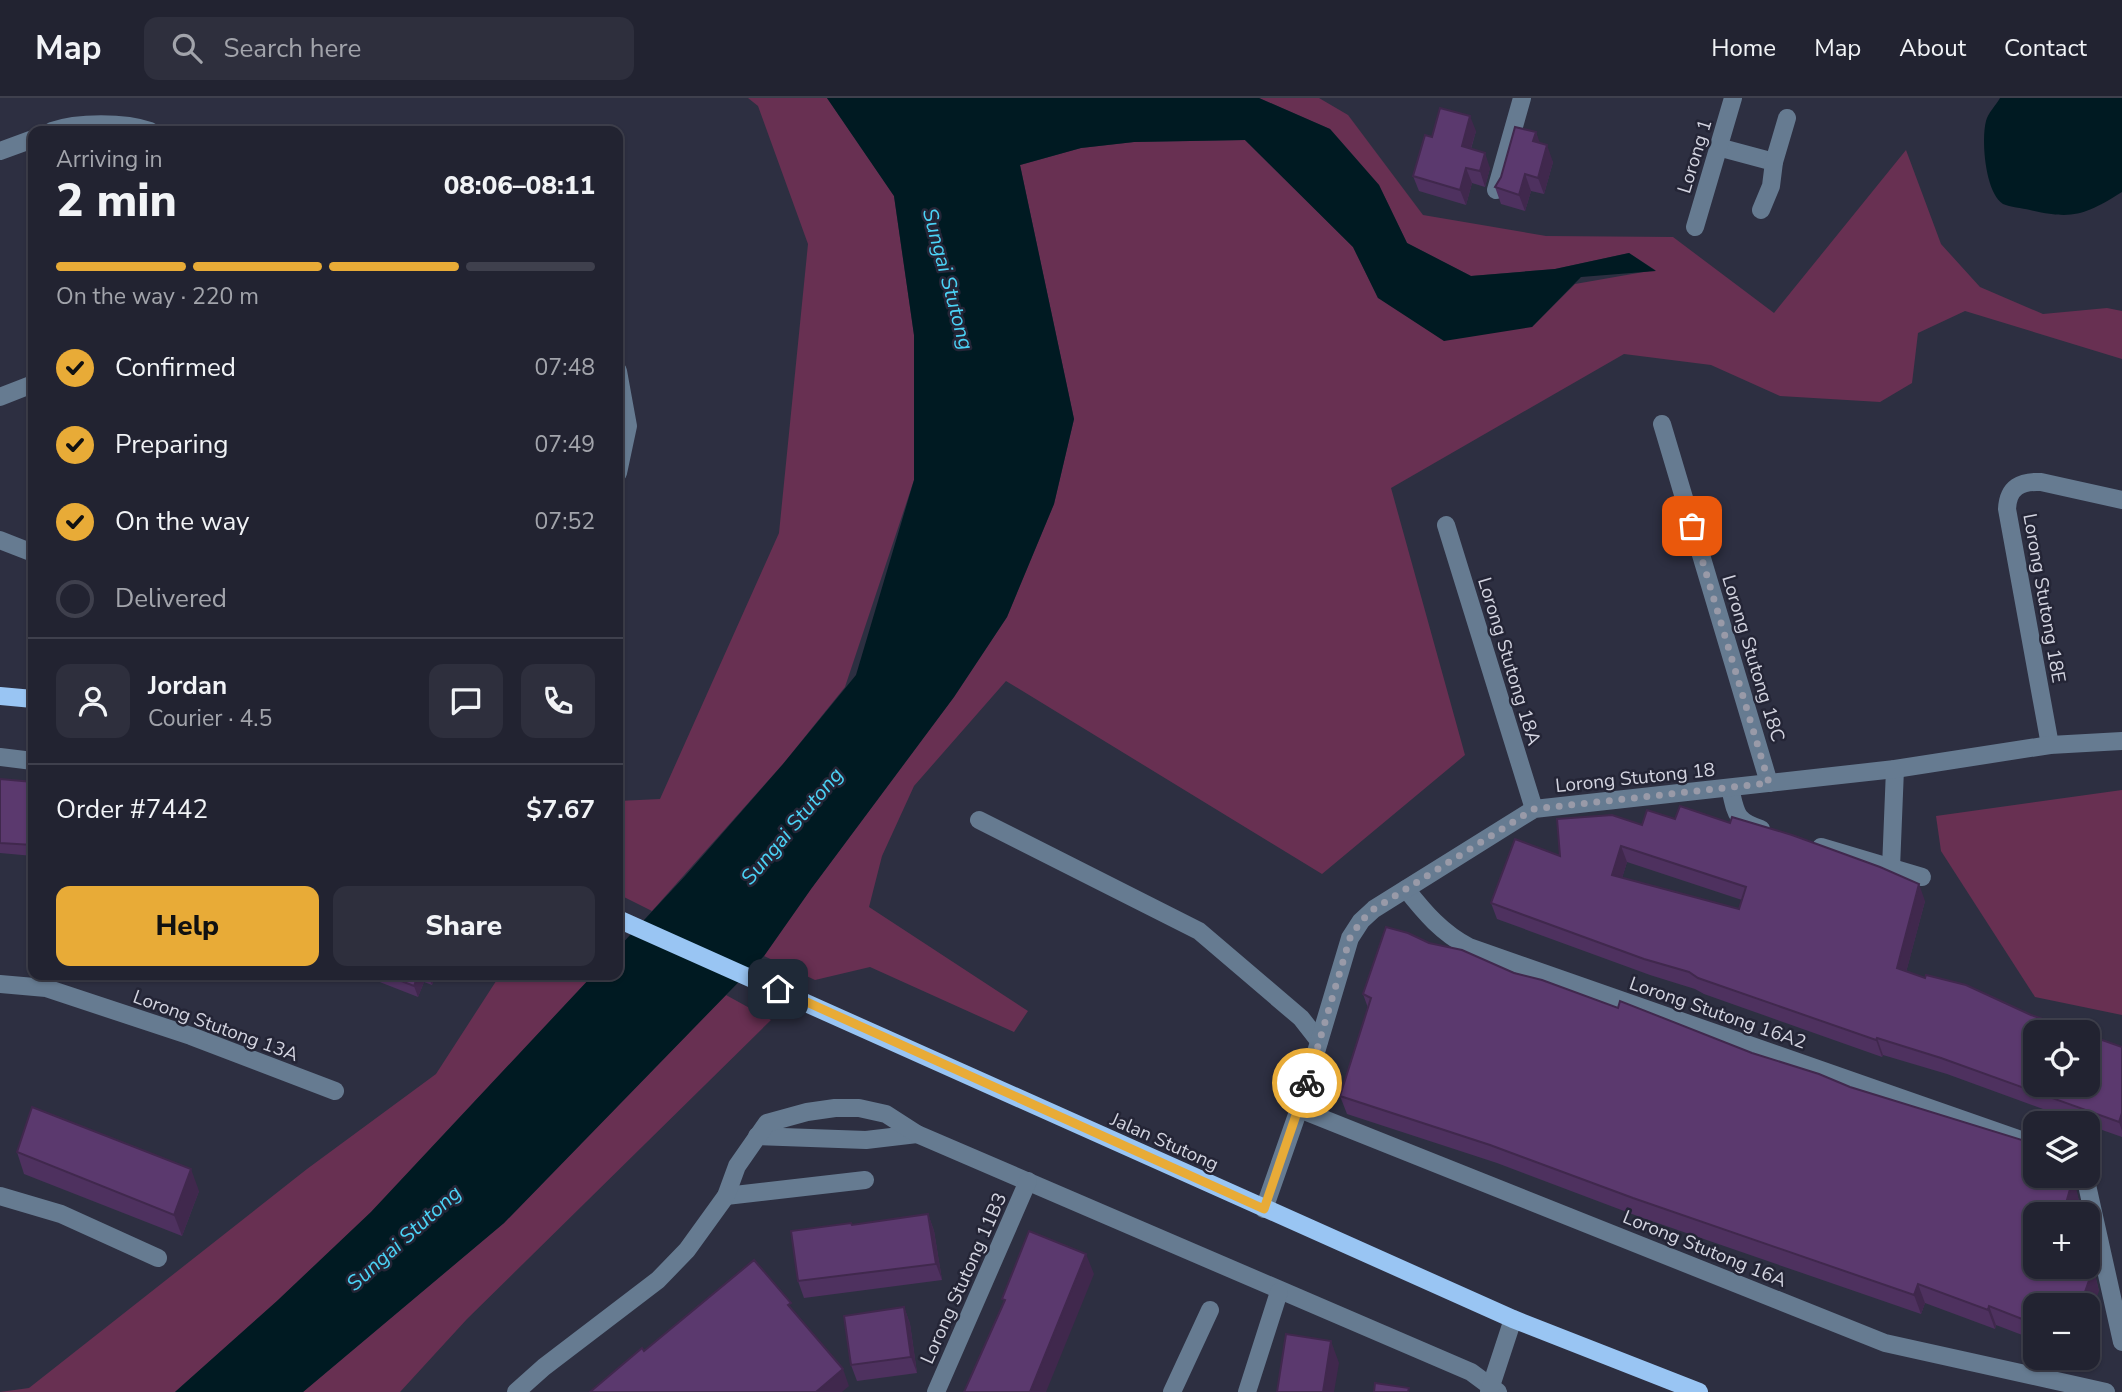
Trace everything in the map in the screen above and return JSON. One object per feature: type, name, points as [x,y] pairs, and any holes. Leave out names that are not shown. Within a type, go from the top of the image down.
[{"type":"main road","points":[[0,696],[28,699]]},
{"type":"main road","name":"Jalan Stutong","points":[[623,921],[1513,1318],[1699,1392]]},
{"type":"street","points":[[1496,190],[1522,98]]},
{"type":"street","name":"Lorong 1","points":[[1695,227],[1733,98]]},
{"type":"street","points":[[1761,210],[1771,186],[1774,162],[1787,118]]},
{"type":"street","points":[[65,126],[137,126]]},
{"type":"street","points":[[0,151],[28,141]]},
{"type":"street","points":[[1718,147],[1774,162]]},
{"type":"street","points":[[0,397],[28,386]]},
{"type":"street","points":[[623,398],[628,426],[623,449]]},
{"type":"street","name":"Lorong Stutong 18C","points":[[1662,424],[1769,783]]},
{"type":"street","name":"Lorong Stutong 18E","points":[[2050,745],[2007,509],[2009,494],[2017,485],[2041,482],[2122,500]]},
{"type":"street","name":"Lorong Stutong 18A","points":[[1446,525],[1534,809]]},
{"type":"street","points":[[0,540],[28,551]]},
{"type":"street","name":"Lorong Stutong 18","points":[[1264,1209],[1299,1109],[1350,938],[1361,921],[1374,909],[1534,809],[1895,769],[2050,745],[2122,741]]},
{"type":"street","points":[[0,757],[28,760]]},
{"type":"street","points":[[1891,868],[1895,769]]},
{"type":"street","points":[[1730,788],[1737,817],[1748,825],[1775,834]]},
{"type":"street","points":[[979,820],[1199,931],[1301,1017],[1319,1041]]},
{"type":"street","points":[[1801,841],[1922,877]]},
{"type":"street","name":"Lorong Stutong 16A2","points":[[1406,889],[1449,937],[1469,947],[2023,1141]]},
{"type":"street","name":"Lorong Stutong 13A","points":[[0,985],[48,981],[335,1091]]},
{"type":"street","points":[[516,1392],[544,1367],[658,1280],[687,1250],[726,1196],[737,1166],[767,1123],[807,1112],[835,1108],[859,1108],[886,1114],[917,1134],[1279,1292],[1471,1372],[1492,1390],[1513,1318]]},
{"type":"street","name":"Lorong Stutong 16A","points":[[1299,1109],[1885,1343],[2106,1392]]},
{"type":"street","points":[[757,1136],[866,1140],[917,1134]]},
{"type":"street","points":[[726,1196],[865,1180]]},
{"type":"street","name":"Lorong Stutong 11B3","points":[[936,1392],[1028,1181]]},
{"type":"street","points":[[2088,1188],[2122,1342]]},
{"type":"street","points":[[0,1196],[61,1214],[158,1258]]},
{"type":"street","points":[[1247,1392],[1279,1292]]},
{"type":"street","points":[[1172,1392],[1210,1310]]},
{"type":"shaded area","points":[[748,98],[827,98],[894,196],[914,335],[914,480],[845,687],[783,764],[652,911],[623,896],[623,801],[660,799],[779,533],[808,244],[758,106]]},
{"type":"shaded area","points":[[1259,98],[1319,98],[1348,115],[1423,215],[1546,236],[1673,237],[1774,313],[1906,150],[1941,244],[1980,287],[2043,314],[2107,308],[2122,311],[2122,359],[1965,311],[1918,333],[1912,383],[1880,402],[1780,396],[1711,365],[1624,354],[1391,488],[1465,755],[1322,874],[1006,681],[914,786],[882,856],[869,907],[1028,1011],[1014,1032],[870,967],[815,980],[764,956],[954,697],[1007,617],[1054,504],[1074,419],[1020,165],[1081,148],[1134,142],[1245,140],[1353,247],[1378,298],[1532,327],[1575,284],[1655,270],[1629,253],[1555,269],[1471,276],[1407,243],[1379,185],[1330,129]]},
{"type":"shaded area","points":[[2122,790],[2122,1015],[2035,997],[1941,851],[1936,816]]},
{"type":"shaded area","points":[[497,980],[588,980],[371,1212],[175,1392],[0,1392],[29,1388],[307,1169],[436,1074]]},
{"type":"shaded area","points":[[726,995],[771,1020],[467,1319],[400,1392],[303,1392],[504,1223]]},
{"type":"water","name":"Sungai Stutong","points":[[827,98],[1259,98],[1330,129],[1379,185],[1407,243],[1471,276],[1555,269],[1629,253],[1656,271],[1581,277],[1532,327],[1444,341],[1378,298],[1353,247],[1245,140],[1134,142],[1081,148],[1020,165],[1074,419],[1054,504],[1007,617],[954,697],[764,956],[504,1223],[303,1392],[175,1392],[371,1212],[588,980],[623,980],[623,943],[783,764],[856,675],[914,480],[914,335],[894,196]]},
{"type":"water","points":[[2000,98],[2122,98],[2122,192],[2098,206],[2068,215],[2003,204],[1997,198],[1988,178],[1984,140],[1987,118]]},
{"type":"building","points":[[1440,108],[1470,116],[1462,146],[1485,153],[1480,171],[1466,168],[1460,190],[1413,176],[1425,135],[1432,137]]},
{"type":"building","points":[[1515,127],[1536,132],[1533,141],[1547,145],[1538,178],[1525,174],[1519,195],[1495,187],[1501,177]]},
{"type":"building","points":[[0,779],[28,782],[28,845],[0,843]]},
{"type":"building","points":[[1680,806],[1730,823],[1732,817],[1792,835],[1919,884],[1897,968],[1925,978],[1926,975],[1966,985],[2046,1020],[2023,1020],[2023,1087],[1941,1058],[1877,1038],[1876,1040],[1491,903],[1515,839],[1560,856],[1557,819],[1612,815],[1642,825],[1647,810],[1675,819]],"holes":[[[1621,846],[1746,887],[1739,909],[1612,875]]]},
{"type":"building","points":[[1386,927],[1429,943],[1462,950],[1514,973],[1542,980],[1618,1008],[1620,1001],[1752,1053],[1819,1074],[1850,1087],[2023,1140],[2023,1188],[2070,1188],[2066,1202],[2023,1202],[2023,1279],[2090,1279],[2085,1293],[2023,1293],[2023,1319],[1989,1306],[1988,1310],[1918,1284],[1914,1295],[1633,1198],[1490,1145],[1340,1096],[1371,998],[1363,994]]},
{"type":"building","points":[[399,980],[416,980],[414,986]]},
{"type":"building","points":[[2100,1039],[2122,1047],[2122,1113],[2119,1122],[2100,1115],[2100,1111],[2088,1111],[2049,1097],[2100,1097]]},
{"type":"building","points":[[32,1107],[191,1169],[174,1215],[17,1152]]},
{"type":"building","points":[[928,1214],[936,1264],[798,1281],[791,1231]]},
{"type":"building","points":[[1029,1231],[1086,1254],[1030,1392],[964,1392],[1005,1300],[1002,1299]]},
{"type":"building","points":[[754,1260],[791,1303],[788,1305],[843,1369],[816,1392],[590,1392],[642,1348],[644,1351]]},
{"type":"building","points":[[904,1307],[911,1357],[851,1365],[844,1316]]},
{"type":"building","points":[[1286,1334],[1331,1341],[1323,1392],[1277,1392]]},
{"type":"building","points":[[1375,1383],[1409,1388],[1408,1392],[1374,1392]]},
{"type":"way so far","points":[[1307,1083],[1350,938],[1361,921],[1374,909],[1534,809],[1769,783],[1692,526]]},
{"type":"route","points":[[778,989],[1264,1209],[1307,1083]]}]
